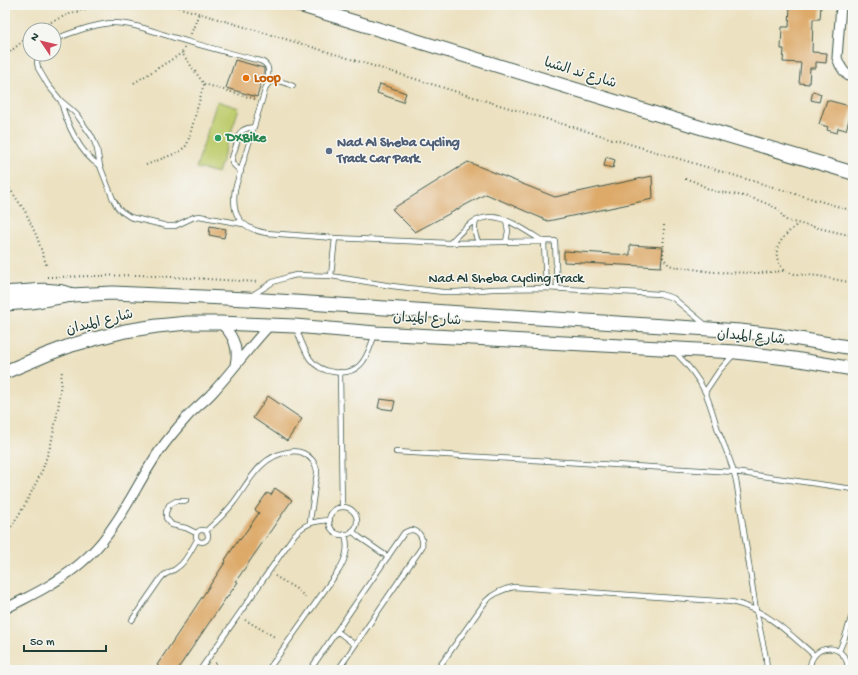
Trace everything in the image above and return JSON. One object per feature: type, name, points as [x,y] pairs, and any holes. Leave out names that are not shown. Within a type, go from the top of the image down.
[{"type":"main road","points":[[5,293],[53,291],[71,295]]},
{"type":"street","name":"شارع ند الشبا","points":[[299,5],[853,173]]},
{"type":"street","points":[[841,5],[837,58],[845,73],[853,79]]},
{"type":"street","name":"شارع الميدان","points":[[5,304],[31,302],[71,295],[113,293],[247,298],[740,331],[775,335],[853,348]]},
{"type":"street","points":[[5,310],[26,306],[31,302]]},
{"type":"street","points":[[220,323],[228,331],[234,342],[236,354],[234,366]]},
{"type":"street","name":"شارع الميدان","points":[[5,372],[72,345],[125,331],[180,324],[220,323],[295,326],[376,333],[736,352],[794,358],[853,369]]},
{"type":"street","points":[[5,609],[67,575],[93,552],[114,525],[160,450],[183,422],[212,392],[270,325]]},
{"type":"lane","points":[[62,37],[74,32],[110,23],[136,26],[188,42],[264,62],[269,71],[267,78],[268,84],[235,190],[235,209],[243,224]]},
{"type":"lane","points":[[37,62],[38,68],[48,85],[61,101],[77,115],[90,133],[97,149],[100,166],[115,203],[121,211],[130,217],[175,226],[194,217],[200,216],[243,224],[258,232],[335,238],[450,243],[555,241],[557,289]]},
{"type":"lane","points":[[268,84],[277,81],[294,86]]},
{"type":"lane","points":[[61,101],[69,124],[82,148],[88,157],[100,166]]},
{"type":"lane","points":[[241,172],[232,163],[232,158],[242,130],[254,127]]},
{"type":"lane","points":[[450,243],[469,225],[483,218],[491,217],[499,217],[506,220],[544,242]]},
{"type":"lane","points":[[506,220],[508,231],[506,242]]},
{"type":"lane","points":[[476,221],[474,232],[479,243]]},
{"type":"lane","points":[[330,276],[335,238]]},
{"type":"lane","points":[[544,242],[546,288]]},
{"type":"lane","name":"Nad Al Sheba Cycling Track","points":[[247,298],[273,282],[296,275],[330,276],[398,287],[443,292],[546,288],[660,294],[678,302],[712,329]]},
{"type":"lane","points":[[295,326],[307,354],[315,364],[326,370],[340,372],[354,370],[365,360],[376,333]]},
{"type":"lane","points":[[671,348],[691,369],[705,392],[734,472],[767,670]]},
{"type":"lane","points":[[705,392],[736,352]]},
{"type":"lane","points":[[340,372],[342,507]]},
{"type":"lane","points":[[206,531],[233,503],[259,466],[278,454],[290,452],[302,452],[308,455],[315,465],[317,472],[310,523]]},
{"type":"lane","points":[[396,452],[734,472],[853,489]]},
{"type":"lane","points":[[186,501],[176,501],[169,505],[166,512],[166,518],[172,525],[186,528],[196,533]]},
{"type":"lane","points":[[342,507],[351,509],[357,516],[356,526],[350,533],[340,534],[332,529],[330,525],[333,511],[342,507]]},
{"type":"lane","points":[[200,670],[295,534],[310,523],[330,520]]},
{"type":"lane","points":[[196,533],[202,529],[206,531]]},
{"type":"lane","points":[[198,540],[202,542],[206,540],[208,536],[206,531]]},
{"type":"lane","points":[[352,531],[388,557]]},
{"type":"lane","points":[[310,670],[404,533],[407,531],[416,531],[421,536],[423,543],[420,551],[338,670]]},
{"type":"lane","points":[[196,533],[196,538],[198,540]]},
{"type":"lane","points":[[268,670],[340,570],[346,555],[347,545],[345,534]]},
{"type":"lane","points":[[132,620],[161,578],[182,564],[198,540]]},
{"type":"lane","points":[[437,670],[486,601],[495,593],[514,587],[723,601],[740,604],[756,610],[773,621],[814,655]]},
{"type":"lane","points":[[839,651],[853,612]]},
{"type":"lane","points":[[337,631],[355,645]]},
{"type":"lane","points":[[810,670],[810,665],[814,655],[823,649],[829,648],[843,654],[848,664],[848,670]]},
{"type":"path","points":[[50,22],[75,12],[104,5]]},
{"type":"path","points":[[171,5],[853,211]]},
{"type":"path","points":[[134,83],[182,52],[188,42],[199,13]]},
{"type":"path","points":[[5,58],[22,42]]},
{"type":"path","points":[[182,52],[204,84],[262,100]]},
{"type":"path","points":[[146,166],[179,152],[187,145],[204,84]]},
{"type":"path","points":[[686,179],[713,191],[738,194],[754,199],[777,209],[786,220],[853,236]]},
{"type":"path","points":[[5,182],[25,211],[37,237],[47,267]]},
{"type":"path","points":[[785,271],[778,262],[778,245],[786,234],[798,224]]},
{"type":"path","points":[[664,225],[663,258],[669,265],[713,272],[760,273],[785,271],[795,274],[819,276],[853,283]]},
{"type":"path","points":[[41,277],[139,275],[273,282]]},
{"type":"path","points":[[5,537],[26,503],[42,471],[51,444],[58,410],[62,371]]},
{"type":"path","points":[[269,572],[298,590],[305,597]]},
{"type":"path","points":[[238,616],[276,637]]},
{"type":"path","points":[[209,658],[225,670]]},
{"type":"green space","name":"DXBike","points":[[217,101],[239,108],[218,173],[196,168]]},
{"type":"building","points":[[790,5],[821,5],[820,19],[813,19],[812,52],[827,53],[826,63],[816,62],[816,68],[810,68],[809,84],[799,83],[801,63],[783,62],[784,49],[781,49],[782,27],[789,27]]},
{"type":"building","name":"Loop","points":[[235,60],[264,68],[257,97],[226,88]]},
{"type":"building","points":[[380,84],[406,93],[403,102],[377,93]]},
{"type":"building","points":[[813,91],[821,94],[819,102],[811,100]]},
{"type":"building","points":[[827,100],[853,107],[846,130],[838,128],[837,133],[827,130],[828,127],[819,124]]},
{"type":"building","points":[[606,157],[615,160],[613,168],[604,166]]},
{"type":"building","points":[[468,162],[555,197],[652,176],[653,199],[548,221],[486,194],[415,232],[392,209]]},
{"type":"building","points":[[210,226],[226,229],[224,238],[209,235]]},
{"type":"building","points":[[630,245],[663,247],[661,267],[564,262],[564,251],[630,255]]},
{"type":"building","points":[[268,396],[302,419],[287,441],[253,418]]},
{"type":"building","points":[[380,399],[395,401],[393,410],[378,408]]},
{"type":"building","points":[[275,488],[292,500],[236,581],[238,582],[177,670],[164,670],[157,665],[239,539],[240,540],[259,513],[255,510],[267,493],[271,495]]},
{"type":"place","name":"Loop","points":[[246,78]]},
{"type":"place","name":"DXBike","points":[[218,138]]},
{"type":"place","name":"Nad Al Sheba Cycling Track Car Park","points":[[329,151]]}]
